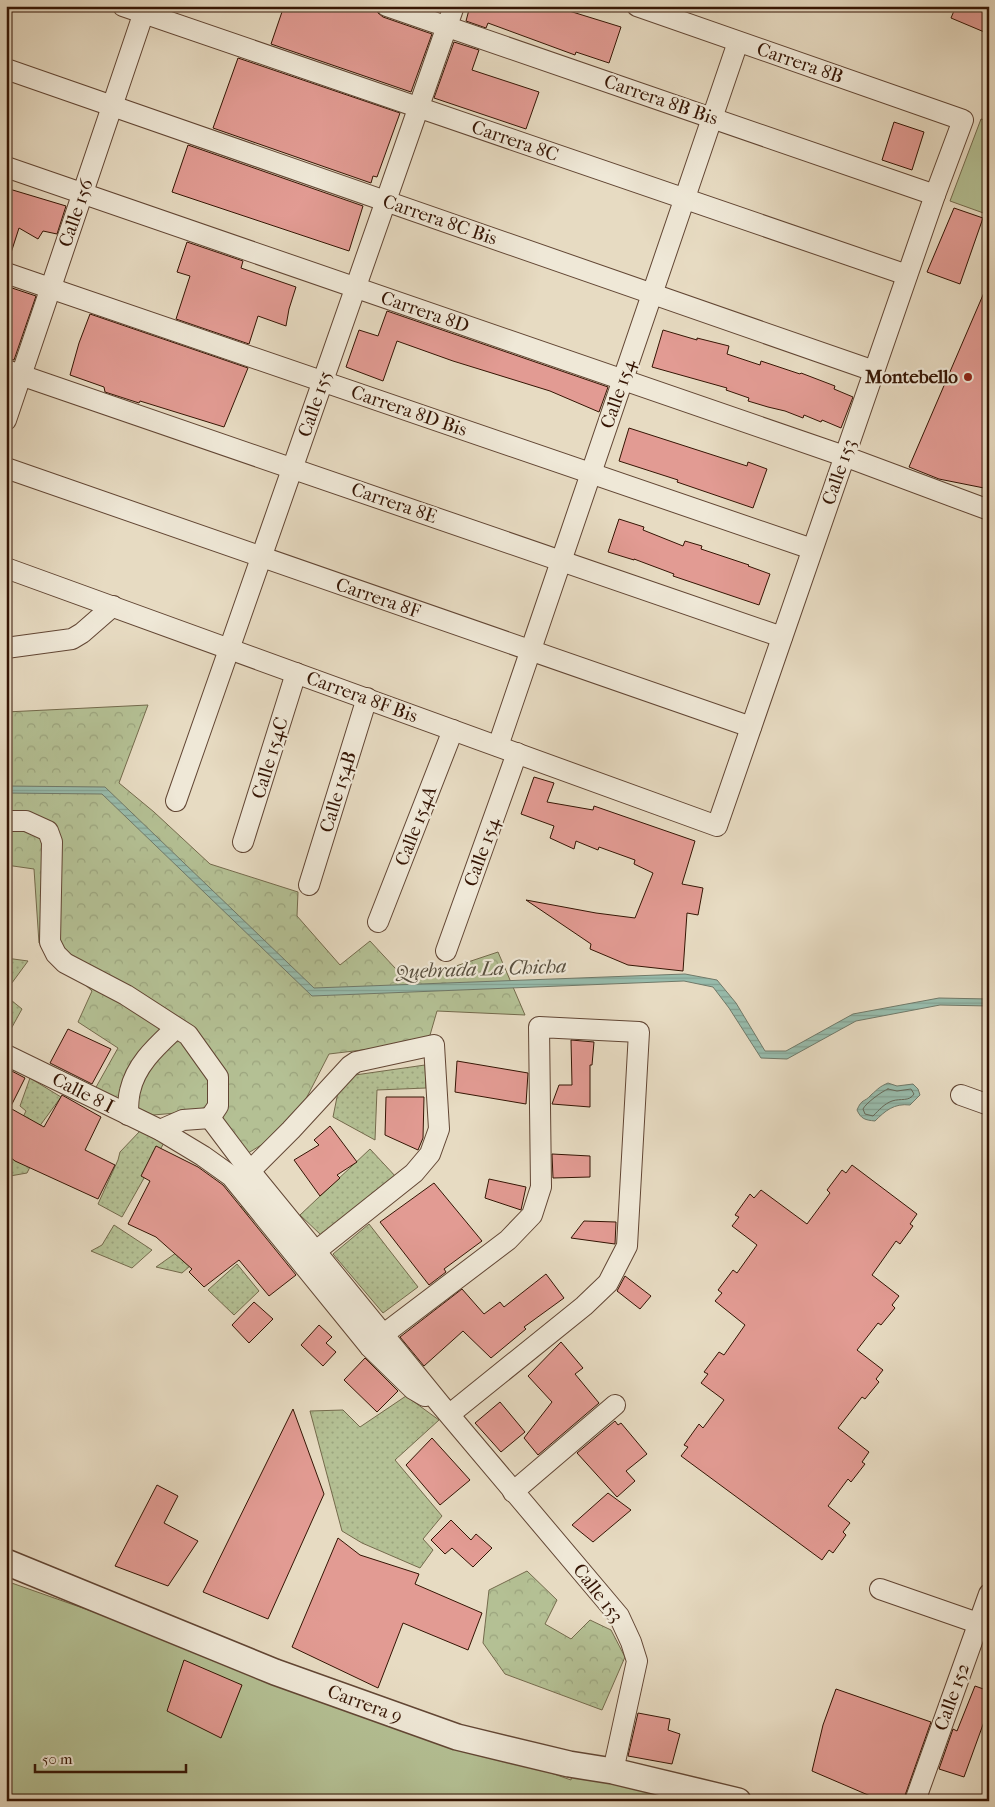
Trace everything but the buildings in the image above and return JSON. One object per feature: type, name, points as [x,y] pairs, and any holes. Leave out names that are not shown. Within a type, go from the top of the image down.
[{"type":"street","name":"Carrera 8C","points":[[123,6],[145,10],[418,108],[907,275]]},
{"type":"street","name":"Carrera 8B Bis","points":[[387,6],[934,195]]},
{"type":"street","name":"Calle 155","points":[[176,801],[454,6]]},
{"type":"street","name":"Carrera 8B","points":[[637,6],[963,120]]},
{"type":"street","name":"Calle 156","points":[[6,420],[14,372],[51,288],[145,10]]},
{"type":"street","name":"Calle 154","points":[[498,746],[738,42]]},
{"type":"street","name":"Carrera 8C Bis","points":[[6,69],[874,371]]},
{"type":"street","name":"Calle 153","points":[[716,826],[934,195],[963,120]]},
{"type":"street","name":"Carrera 8D","points":[[6,167],[844,456],[989,510]]},
{"type":"street","name":"Carrera 8D Bis","points":[[6,273],[812,549]]},
{"type":"street","name":"Carrera 8E","points":[[14,372],[782,636]]},
{"type":"street","name":"Carrera 8F","points":[[6,468],[751,727]]},
{"type":"street","name":"Carrera 8F Bis","points":[[6,568],[716,826]]},
{"type":"street","points":[[6,648],[72,639],[114,606]]},
{"type":"street","name":"Calle 154C","points":[[243,842],[296,673]]},
{"type":"street","name":"Calle 154B","points":[[309,885],[366,698]]},
{"type":"street","name":"Calle 154A","points":[[378,922],[453,730]]},
{"type":"street","name":"Calle 154","points":[[446,951],[518,753]]},
{"type":"street","points":[[6,821],[26,821],[48,831],[52,842],[50,942],[56,954],[65,963],[126,995],[188,1035],[218,1077],[218,1106],[210,1118]]},
{"type":"street","points":[[210,1118],[250,1171],[316,1251],[377,1340],[508,1240],[532,1215],[541,1187],[539,1027],[639,1032],[627,1246],[608,1283],[584,1306],[445,1409]]},
{"type":"street","points":[[128,1115],[129,1092],[138,1069],[155,1047],[176,1028]]},
{"type":"street","points":[[250,1171],[350,1066],[356,1062],[434,1045],[439,1129],[430,1154],[414,1174],[316,1251]]},
{"type":"street","name":"Calle 8 I","points":[[6,1055],[160,1130],[203,1156],[231,1176],[377,1340]]},
{"type":"street","points":[[961,1095],[989,1105]]},
{"type":"street","points":[[160,1130],[184,1120],[210,1118]]},
{"type":"street","name":"Calle 153","points":[[377,1340],[445,1409],[619,1616],[637,1661],[613,1771]]},
{"type":"street","points":[[514,1492],[615,1405]]},
{"type":"street","name":"Carrera 9","points":[[6,1562],[275,1672],[457,1737],[738,1801]]},
{"type":"street","points":[[880,1589],[983,1626]]},
{"type":"street","name":"Calle 152","points":[[915,1801],[983,1626],[989,1594]]},
{"type":"green space","points":[[981,119],[989,121],[989,215],[950,201]]},
{"type":"green space","points":[[148,705],[119,783],[154,812],[210,864],[298,892],[297,916],[340,965],[370,941],[408,982],[498,952],[525,1015],[437,1011],[428,1042],[329,1054],[292,1126],[245,1155],[200,1111],[153,1115],[95,1089],[118,1048],[78,1022],[92,991],[39,943],[34,869],[6,865],[6,712]]},
{"type":"green space","points":[[6,958],[28,961],[6,991]]},
{"type":"green space","points":[[6,996],[22,1009],[6,1038]]},
{"type":"green space","points":[[425,1065],[426,1088],[377,1090],[375,1140],[333,1117],[341,1077]]},
{"type":"green space","points":[[30,1078],[61,1097],[39,1127],[47,1133],[27,1173],[10,1176],[6,1165],[6,1151],[26,1111],[20,1106]]},
{"type":"green space","points":[[140,1131],[165,1141],[122,1217],[98,1204],[120,1152]]},
{"type":"green space","points":[[370,1149],[397,1178],[321,1235],[300,1215]]},
{"type":"green space","points":[[244,1205],[251,1212],[182,1273],[156,1267]]},
{"type":"green space","points":[[369,1224],[418,1287],[383,1313],[333,1254]]},
{"type":"green space","points":[[114,1225],[152,1250],[132,1268],[91,1251],[102,1245]]},
{"type":"green space","points":[[237,1264],[259,1291],[234,1315],[208,1290]]},
{"type":"green space","points":[[406,1396],[439,1420],[395,1460],[442,1516],[423,1539],[433,1550],[420,1568],[362,1543],[342,1531],[310,1411],[343,1410],[360,1427]]},
{"type":"green space","points":[[527,1571],[557,1600],[545,1624],[571,1639],[590,1620],[611,1630],[625,1657],[602,1710],[505,1674],[483,1643],[489,1590]]},
{"type":"green space","points":[[6,1581],[571,1780],[573,1768],[730,1801],[6,1801]]},
{"type":"water","points":[[6,786],[105,787],[314,988],[685,974],[717,980],[736,1003],[765,1051],[786,1051],[853,1014],[939,998],[989,999],[989,1006],[940,1005],[856,1021],[787,1059],[761,1058],[713,987],[684,981],[312,996],[102,794],[6,793]]},
{"type":"water","points":[[888,1083],[897,1086],[913,1084],[918,1089],[920,1095],[910,1105],[899,1105],[890,1108],[875,1121],[862,1117],[857,1110],[860,1104]]},
{"type":"place","name":"Montebello","points":[[968,377]]},
{"type":"water label","name":"Quebrada La Chicha","points":[[481,969]]}]
